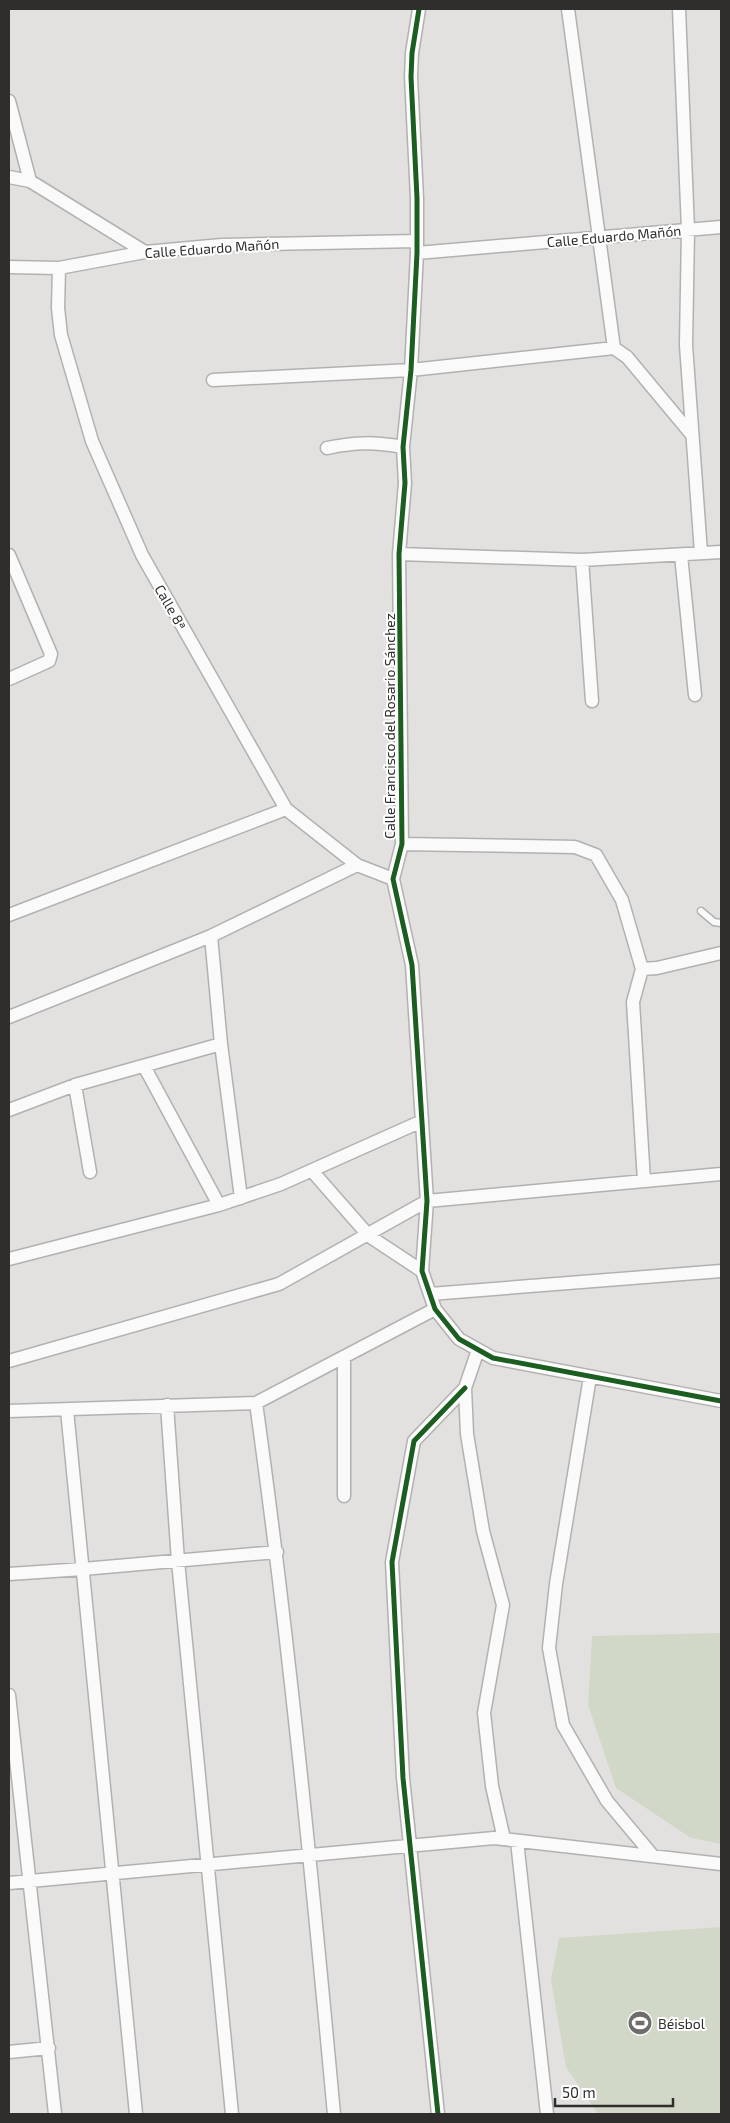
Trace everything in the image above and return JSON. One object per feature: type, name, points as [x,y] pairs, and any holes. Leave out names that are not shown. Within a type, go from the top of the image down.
[{"type":"street","name":"Calle Francisco del Rosario Sánchez","points":[[420,9],[412,54],[411,77],[417,198],[417,247],[411,370],[403,447],[405,483],[399,554],[402,844],[393,879],[412,965],[427,1201],[422,1271],[435,1309],[459,1339],[493,1358],[721,1402]]},
{"type":"street","points":[[568,9],[614,348]]},
{"type":"street","points":[[679,9],[688,230],[686,345],[702,553]]},
{"type":"street","points":[[9,101],[30,181]]},
{"type":"street","points":[[9,177],[30,181],[145,252]]},
{"type":"street","name":"Calle Eduardo Mañón","points":[[9,267],[59,268],[145,252],[222,245],[417,247],[598,237],[721,227]]},
{"type":"street","name":"Calle 8ª","points":[[59,268],[58,308],[61,335],[92,441],[142,555],[286,809],[357,865],[393,879]]},
{"type":"street","points":[[213,380],[411,370],[614,348],[627,357],[692,435]]},
{"type":"street","points":[[327,448],[356,442],[378,442],[403,447]]},
{"type":"street","points":[[399,554],[582,560],[721,552]]},
{"type":"street","points":[[9,555],[14,582],[52,658],[49,662],[9,678]]},
{"type":"street","points":[[681,555],[695,695]]},
{"type":"street","points":[[582,560],[592,700]]},
{"type":"street","points":[[9,915],[286,809]]},
{"type":"street","points":[[402,844],[575,846],[596,856],[622,900],[642,969],[633,1002],[644,1181]]},
{"type":"street","points":[[9,1017],[211,936],[357,865]]},
{"type":"street","points":[[211,936],[221,1044],[241,1198]]},
{"type":"street","points":[[642,969],[665,967],[721,953]]},
{"type":"street","points":[[9,1110],[75,1086],[221,1044]]},
{"type":"street","points":[[144,1066],[219,1205]]},
{"type":"street","points":[[75,1086],[90,1172]]},
{"type":"street","points":[[9,1259],[241,1198],[313,1172],[422,1121]]},
{"type":"street","points":[[313,1172],[368,1236],[422,1271]]},
{"type":"street","points":[[9,1361],[279,1284],[368,1236],[427,1201],[721,1174]]},
{"type":"street","points":[[430,1294],[721,1271]]},
{"type":"street","points":[[9,1411],[256,1403],[435,1309]]},
{"type":"street","points":[[478,1350],[465,1388],[467,1434],[483,1531],[503,1605],[484,1713],[492,1786],[510,1840],[547,2114]]},
{"type":"street","points":[[344,1357],[344,1496]]},
{"type":"street","points":[[590,1378],[556,1584],[549,1648],[563,1725],[607,1801],[653,1856]]},
{"type":"street","points":[[438,2114],[403,1778],[392,1562],[414,1441],[465,1388]]},
{"type":"street","points":[[256,1403],[277,1552],[310,1854],[334,2114]]},
{"type":"street","points":[[167,1405],[178,1560],[232,2114]]},
{"type":"street","points":[[67,1410],[136,2114]]},
{"type":"street","points":[[9,1574],[83,1570],[277,1552]]},
{"type":"street","points":[[9,1695],[31,1881],[55,2114]]},
{"type":"street","points":[[9,1884],[411,1844],[510,1840],[721,1864]]},
{"type":"street","points":[[9,2052],[48,2048]]},
{"type":"lane","points":[[701,911],[714,922],[721,923]]},
{"type":"green space","points":[[721,1633],[721,1844],[691,1838],[616,1788],[588,1705],[592,1636]]},
{"type":"green space","name":"Béisbol","points":[[721,1927],[721,2114],[598,2114],[566,2067],[551,1980],[559,1938]]},
{"type":"cycle path","points":[[419,9],[412,53],[411,77],[417,198],[417,253],[411,370],[403,447],[405,483],[399,554],[402,844],[393,879],[412,965],[427,1201],[422,1271],[435,1309],[459,1339],[493,1358],[721,1401]]},
{"type":"cycle path","points":[[438,2114],[403,1778],[392,1562],[414,1441],[465,1388]]},
{"type":"place","name":"Béisbol","points":[[640,2023]]}]
